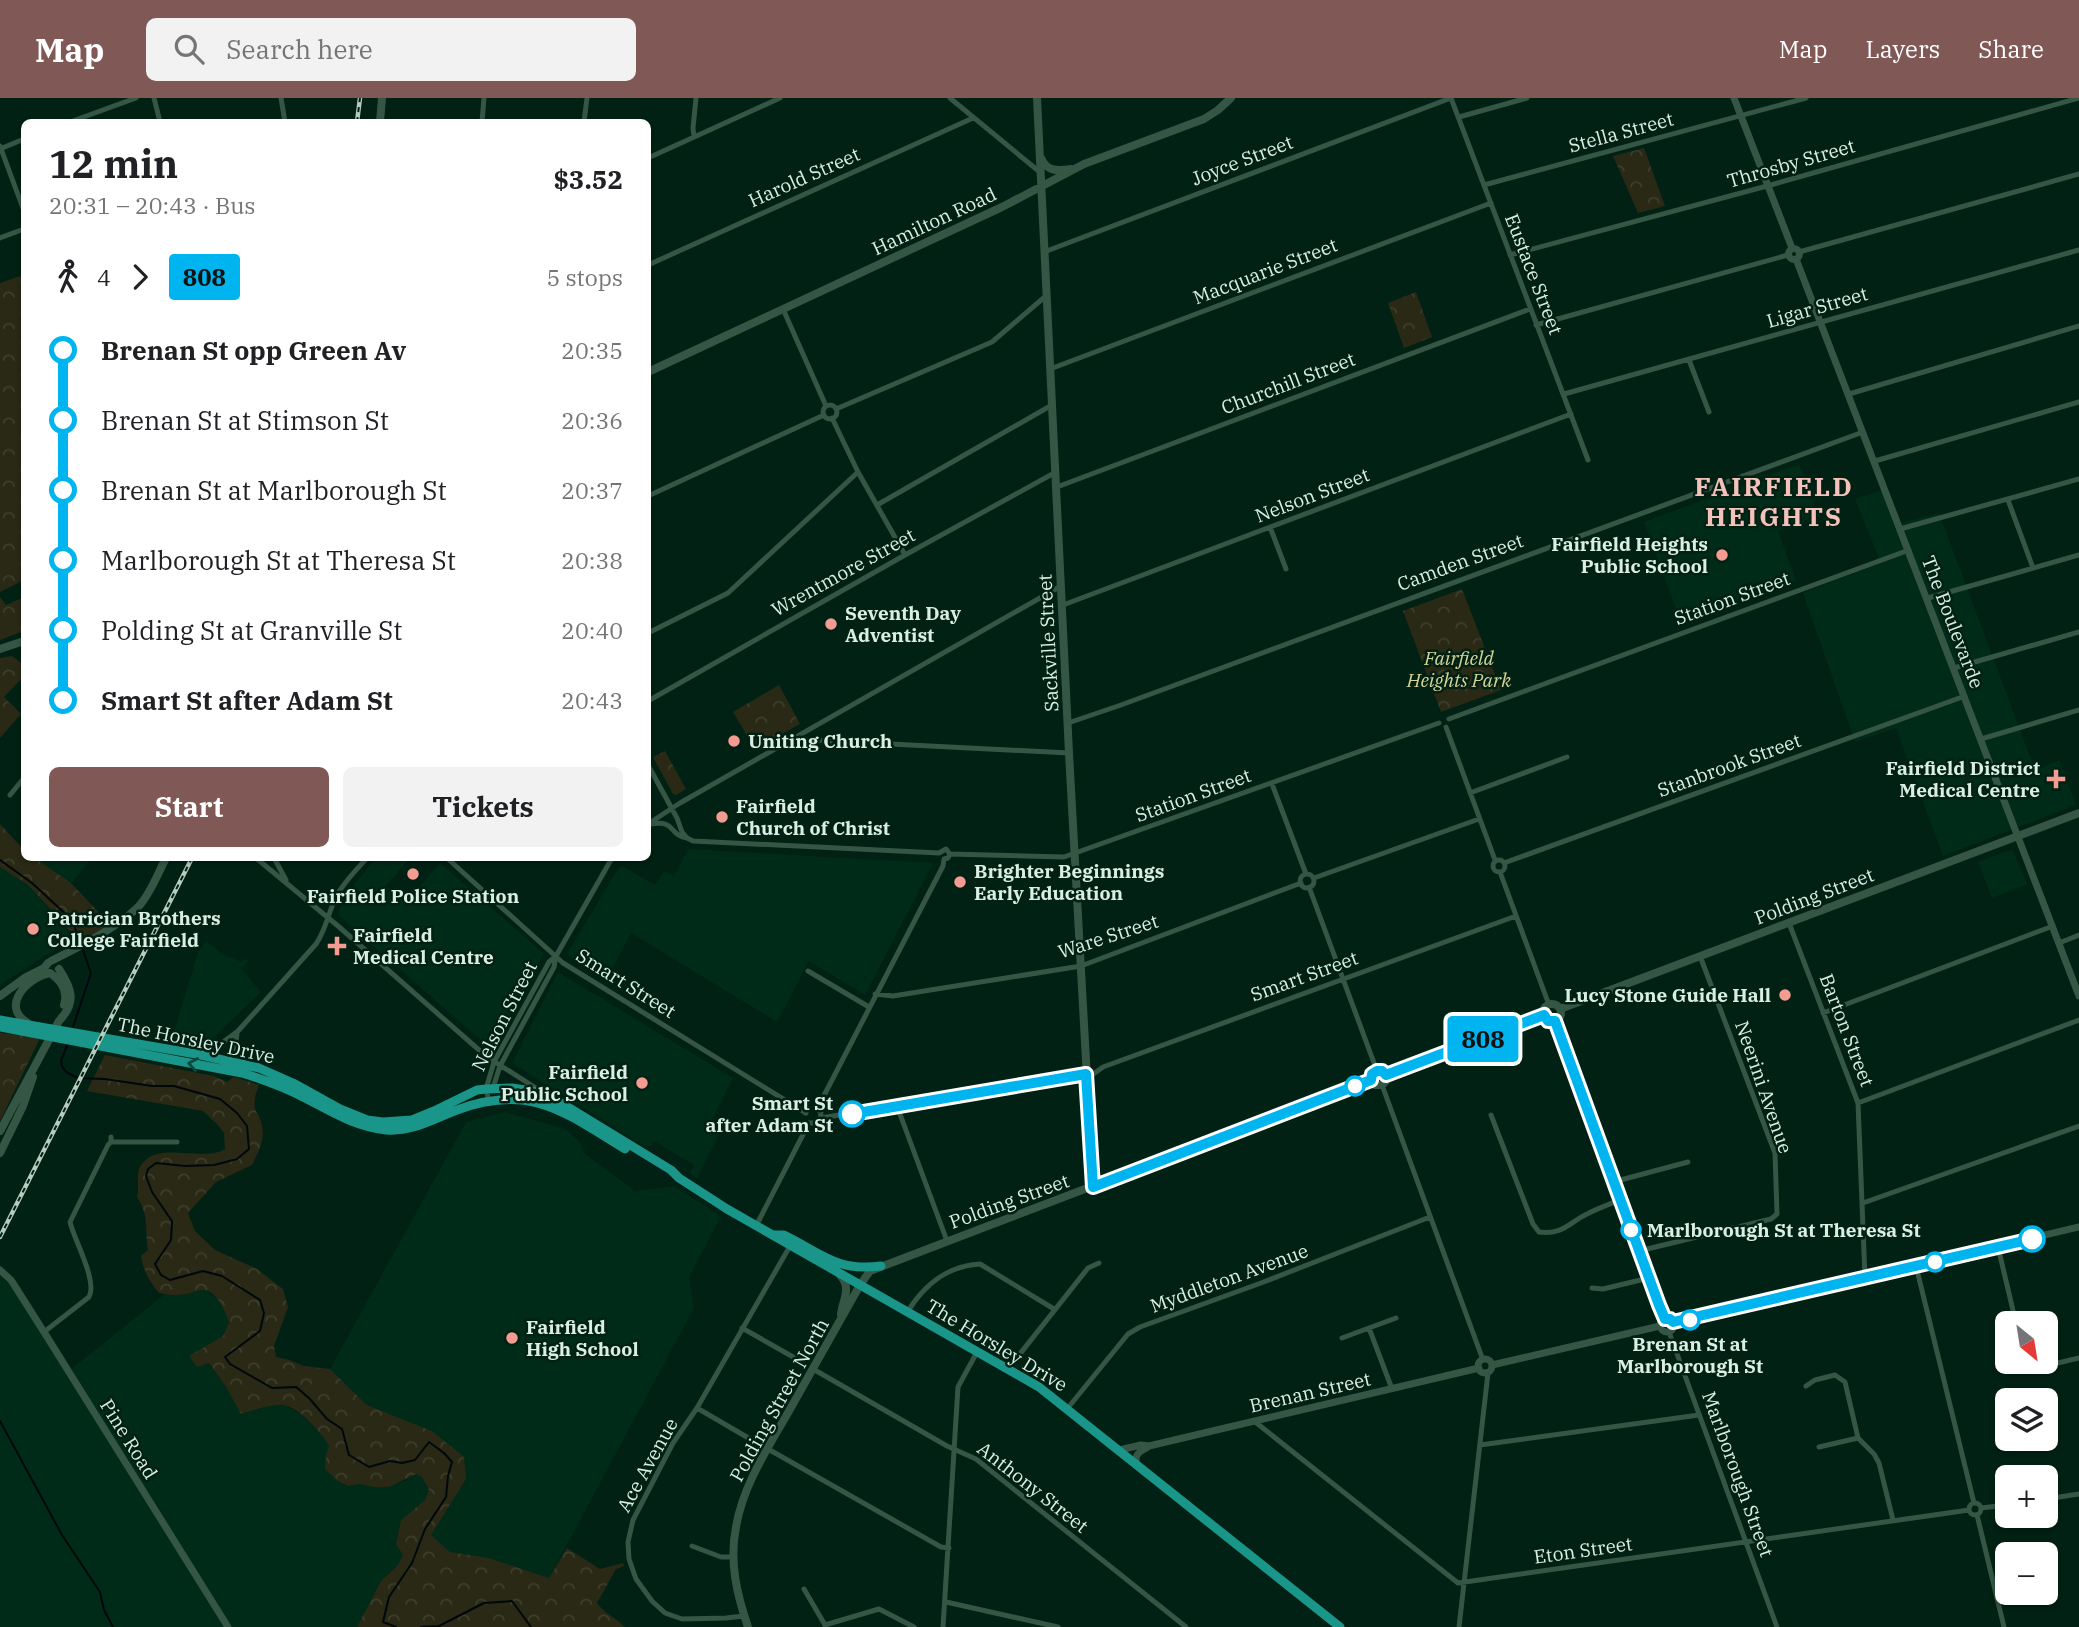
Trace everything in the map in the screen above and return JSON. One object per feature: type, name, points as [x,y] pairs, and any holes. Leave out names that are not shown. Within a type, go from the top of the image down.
[{"type":"main road","points":[[380,119],[382,98]]},
{"type":"main road","name":"Sackville Street","points":[[1037,98],[1093,1187]]},
{"type":"main road","name":"Hamilton Road","points":[[651,371],[991,213],[1084,164],[1204,119],[1219,110],[1231,98]]},
{"type":"main road","points":[[1040,157],[1045,166],[1053,170],[1084,164]]},
{"type":"main road","points":[[0,649],[21,642]]},
{"type":"main road","name":"Polding Street","points":[[1560,1009],[2079,813]]},
{"type":"main road","points":[[0,996],[50,962],[73,951],[142,903],[164,861]]},
{"type":"main road","points":[[41,1032],[18,1018],[10,1007],[13,996],[39,976],[55,971],[73,951]]},
{"type":"main road","points":[[0,1131],[59,1021],[69,1008],[69,986],[55,971],[47,970],[50,962]]},
{"type":"main road","points":[[55,971],[66,999],[59,1021]]},
{"type":"main road","points":[[26,985],[44,979],[56,983],[63,994],[62,1010]]},
{"type":"main road","points":[[1549,1005],[1560,1009],[1560,1016],[1555,1021],[1548,1021],[1544,1015],[1544,1009],[1549,1005]]},
{"type":"main road","points":[[1386,1075],[1544,1015]]},
{"type":"main road","name":"The Horsley Drive","points":[[0,1020],[41,1032],[120,1046],[262,1079],[347,1120],[387,1130],[414,1128],[455,1111],[502,1098],[522,1099],[556,1109],[1039,1387],[1340,1627]]},
{"type":"main road","points":[[3,1028],[41,1032]]},
{"type":"main road","name":"The Horsley Drive","points":[[120,1046],[196,1054],[244,1064],[274,1073],[353,1115],[383,1122],[423,1116],[469,1094],[489,1088],[545,1093],[671,1170],[678,1178]]},
{"type":"main road","points":[[0,1153],[23,1106],[39,1061]]},
{"type":"main road","points":[[1377,1071],[1386,1075],[1386,1081],[1382,1085],[1375,1085],[1371,1080],[1372,1074],[1377,1071]]},
{"type":"main road","name":"Polding Street","points":[[860,1285],[870,1271],[881,1266],[1371,1080]]},
{"type":"main road","points":[[773,1235],[784,1235],[835,1263],[852,1267],[881,1266]]},
{"type":"main road","points":[[839,1273],[848,1287],[840,1321]]},
{"type":"main road","name":"Polding Street North","points":[[748,1627],[738,1594],[734,1557],[735,1529],[740,1508],[747,1488],[860,1285]]},
{"type":"street","points":[[78,119],[133,98]]},
{"type":"street","points":[[154,98],[159,119]]},
{"type":"street","points":[[281,98],[284,119]]},
{"type":"street","points":[[482,119],[484,98]]},
{"type":"street","points":[[584,119],[587,98]]},
{"type":"street","points":[[694,137],[696,98]]},
{"type":"street","points":[[651,157],[780,98]]},
{"type":"street","points":[[950,98],[1041,173]]},
{"type":"street","name":"Eustace Street","points":[[1451,98],[1588,460]]},
{"type":"street","name":"Joyce Street","points":[[1044,252],[1451,98]]},
{"type":"street","points":[[1459,117],[1527,98]]},
{"type":"street","name":"The Boulevarde","points":[[1734,98],[2079,996]]},
{"type":"street","name":"Stella Street","points":[[1484,185],[1806,98]]},
{"type":"street","name":"Throsby Street","points":[[1510,255],[2079,98]]},
{"type":"street","name":"Harold Street","points":[[651,264],[973,118]]},
{"type":"street","points":[[21,140],[0,148],[21,203]]},
{"type":"street","points":[[1536,325],[2079,174]]},
{"type":"street","name":"Macquarie Street","points":[[1050,369],[1491,203]]},
{"type":"street","points":[[0,238],[21,230]]},
{"type":"street","name":"Ligar Street","points":[[1564,394],[2079,250]]},
{"type":"street","points":[[836,409],[992,342],[1047,295]]},
{"type":"street","points":[[783,309],[826,406],[824,415]]},
{"type":"street","name":"Churchill Street","points":[[1057,487],[1530,309]]},
{"type":"street","points":[[1849,394],[2079,326]]},
{"type":"street","points":[[1689,360],[1709,412]]},
{"type":"street","points":[[1874,461],[2079,402]]},
{"type":"street","points":[[826,406],[831,405],[836,409]]},
{"type":"street","points":[[877,505],[1052,405]]},
{"type":"street","points":[[832,418],[836,409]]},
{"type":"street","name":"Nelson Street","points":[[1063,605],[1571,414]]},
{"type":"street","points":[[824,415],[832,418]]},
{"type":"street","points":[[651,495],[824,415]]},
{"type":"street","points":[[832,418],[858,472],[905,555]]},
{"type":"street","name":"Camden Street","points":[[1068,723],[1863,432]]},
{"type":"street","points":[[651,632],[728,593],[858,472]]},
{"type":"street","name":"Wrentmore Street","points":[[651,699],[1056,472]]},
{"type":"street","points":[[1900,529],[2079,479]]},
{"type":"street","points":[[2008,500],[2033,568]]},
{"type":"street","points":[[1270,527],[1286,569]]},
{"type":"street","name":"Station Street","points":[[1449,719],[1909,550]]},
{"type":"street","points":[[1928,598],[2079,555]]},
{"type":"street","points":[[651,822],[1061,586]]},
{"type":"street","points":[[1954,668],[2079,632]]},
{"type":"street","name":"Stanbrook Street","points":[[1504,863],[1965,696]]},
{"type":"street","points":[[1981,739],[2079,710]]},
{"type":"street","points":[[1446,727],[1450,722],[1443,716],[1439,723],[1446,727],[1495,860],[1493,868],[1500,872],[1549,1005]]},
{"type":"street","name":"Station Street","points":[[950,854],[1064,857],[1076,854],[1439,723]]},
{"type":"street","points":[[793,739],[1069,753]]},
{"type":"street","points":[[1470,793],[1567,757]]},
{"type":"street","points":[[651,770],[687,838]]},
{"type":"street","points":[[10,795],[21,782]]},
{"type":"street","points":[[1272,784],[1306,874]]},
{"type":"street","points":[[1314,878],[1479,819]]},
{"type":"street","points":[[651,824],[664,823],[671,827],[676,835],[693,841],[939,853],[944,849],[950,854],[944,859]]},
{"type":"street","points":[[817,1108],[943,866],[944,859],[939,853]]},
{"type":"street","points":[[1495,860],[1500,859],[1504,863],[1504,869],[1500,872]]},
{"type":"street","points":[[260,861],[497,1064],[545,1093]]},
{"type":"street","points":[[276,861],[288,883]]},
{"type":"street","points":[[196,1054],[214,1049],[238,1031],[316,944],[341,889],[364,861]]},
{"type":"street","name":"Smart Street","points":[[450,861],[563,963],[806,1113]]},
{"type":"street","name":"Nelson Street","points":[[489,1101],[489,1088],[497,1064],[554,967],[556,956],[610,861]]},
{"type":"street","points":[[1306,874],[1314,878]]},
{"type":"street","points":[[1306,874],[1301,883],[1308,887]]},
{"type":"street","points":[[1308,887],[1314,883],[1314,878]]},
{"type":"street","name":"Ware Street","points":[[875,994],[894,996],[1081,966],[1301,883]]},
{"type":"street","points":[[1308,887],[1377,1071]]},
{"type":"street","name":"Smart Street","points":[[1103,1067],[1516,916]]},
{"type":"street","name":"Barton Street","points":[[1789,923],[1858,1103],[1865,1278]]},
{"type":"street","points":[[1824,1013],[2053,926]]},
{"type":"street","points":[[2059,943],[2079,935]]},
{"type":"street","name":"Neerini Avenue","points":[[1639,1251],[1771,1219],[1777,1214],[1775,1153],[1700,956]]},
{"type":"street","points":[[808,971],[869,1007]]},
{"type":"street","points":[[1858,1103],[2079,1020]]},
{"type":"street","points":[[1555,1021],[1649,1278],[1662,1330],[1668,1332],[1673,1329],[1673,1322]]},
{"type":"street","points":[[238,1031],[234,1043],[244,1064]]},
{"type":"street","points":[[1085,1054],[1091,1066],[1103,1067]]},
{"type":"street","points":[[1087,1088],[1092,1075],[1103,1067]]},
{"type":"street","points":[[821,1118],[1086,1074]]},
{"type":"street","points":[[1382,1085],[1481,1364],[1490,1369],[1670,1319],[1673,1322],[2078,1230]]},
{"type":"street","points":[[897,1106],[947,1241]]},
{"type":"street","points":[[810,1123],[805,1117],[806,1113],[817,1108]]},
{"type":"street","points":[[810,1123],[817,1123],[821,1118],[821,1112],[817,1108]]},
{"type":"street","points":[[1491,1115],[1533,1224],[1539,1232],[1551,1234],[1586,1214],[1620,1200]]},
{"type":"street","points":[[756,1226],[810,1123]]},
{"type":"street","points":[[1863,1203],[2079,1126]]},
{"type":"street","points":[[44,1332],[92,1292],[90,1278],[70,1222],[111,1140],[177,1142]]},
{"type":"street","points":[[1614,1182],[1688,1162]]},
{"type":"street","name":"Myddleton Avenue","points":[[1067,1409],[1128,1334],[1430,1217]]},
{"type":"street","name":"Ace Avenue","points":[[744,1616],[691,1619],[670,1616],[659,1609],[636,1579],[629,1559],[628,1542],[633,1520],[673,1443],[697,1408],[790,1246]]},
{"type":"street","points":[[1998,1247],[2013,1311]]},
{"type":"street","points":[[1008,1368],[1087,1268],[1099,1263]]},
{"type":"street","points":[[908,1311],[935,1279],[970,1265],[980,1264],[1054,1309]]},
{"type":"street","points":[[1916,1266],[1974,1503],[1981,1508],[1995,1506]]},
{"type":"street","name":"Pine Road","points":[[0,1270],[11,1280],[228,1627]]},
{"type":"street","points":[[1592,1288],[1603,1289],[1649,1278]]},
{"type":"street","points":[[1342,1338],[1396,1318]]},
{"type":"street","points":[[742,1328],[802,1362]]},
{"type":"street","points":[[1369,1328],[1392,1389]]},
{"type":"street","name":"Marlborough Street","points":[[1668,1332],[1777,1627]]},
{"type":"street","points":[[943,1627],[958,1387],[977,1351]]},
{"type":"street","points":[[2058,1362],[2079,1358]]},
{"type":"street","name":"Brenan Street","points":[[1119,1450],[1149,1446],[1392,1389],[1481,1364]]},
{"type":"street","name":"Anthony Street","points":[[813,1369],[976,1459],[1186,1627]]},
{"type":"street","points":[[1459,1627],[1490,1369]]},
{"type":"street","points":[[1806,1386],[1815,1380],[1835,1375],[1843,1379],[1858,1438],[1880,1463],[1893,1521]]},
{"type":"street","points":[[697,1408],[757,1443]]},
{"type":"street","points":[[1480,1445],[1699,1415]]},
{"type":"street","points":[[1254,1421],[1451,1580],[1464,1583]]},
{"type":"street","points":[[1819,1447],[1858,1438]]},
{"type":"street","points":[[1137,1464],[1138,1453],[1149,1446]]},
{"type":"street","points":[[768,1449],[941,1547],[949,1548]]},
{"type":"street","points":[[2058,1497],[2079,1494]]},
{"type":"street","points":[[1974,1503],[1969,1510],[1977,1515],[2004,1627]]},
{"type":"street","points":[[1977,1515],[1981,1508]]},
{"type":"street","name":"Eton Street","points":[[1464,1583],[1969,1510]]},
{"type":"street","points":[[692,1546],[721,1557],[734,1557]]},
{"type":"street","points":[[804,1588],[825,1625],[879,1609],[914,1627]]},
{"type":"street","points":[[946,1602],[1058,1627]]},
{"type":"shaded area","name":"Fairfield Heights Public School","points":[[1799,464],[1818,515],[1778,531],[1796,580],[1681,622],[1644,522]]},
{"type":"shaded area","points":[[1887,488],[1900,523],[1939,513],[2035,770],[2059,760],[2076,805],[1943,856],[1896,728],[1855,742],[1803,593],[1881,563],[1855,499]]},
{"type":"shaded area","points":[[688,849],[933,863],[865,995],[809,961],[777,1022],[631,933],[607,979],[569,956],[568,952],[619,867],[624,867],[655,885],[664,871],[674,876]]},
{"type":"shaded area","points":[[2012,849],[2027,884],[1992,898],[1978,862]]},
{"type":"shaded area","points":[[39,861],[89,861],[71,883]]},
{"type":"shaded area","points":[[374,861],[407,861],[386,886],[405,903],[440,863],[542,952],[543,955],[493,1047],[490,1048],[338,915],[343,898]]},
{"type":"shaded area","name":"Patrician Brothers College Fairfield","points":[[0,867],[28,885],[71,934],[63,944],[0,985]]},
{"type":"shaded area","points":[[206,941],[222,954],[242,962],[245,958],[248,961],[241,969],[261,992],[206,1045],[199,1045],[169,1038],[174,1032],[198,952]]},
{"type":"shaded area","name":"Fairfield Public School","points":[[558,972],[733,1078],[710,1124],[720,1132],[697,1179],[690,1174],[694,1165],[654,1141],[650,1147],[643,1145],[512,1063]]},
{"type":"shaded area","name":"Fairfield High School","points":[[505,1112],[565,1129],[580,1142],[585,1154],[635,1191],[674,1186],[721,1216],[689,1277],[694,1308],[549,1578],[489,1558],[450,1552],[430,1535],[466,1479],[432,1431],[367,1405],[330,1369],[466,1122]]},
{"type":"shaded area","points":[[0,1270],[7,1276],[69,1371],[165,1294],[183,1295],[207,1291],[219,1300],[229,1324],[223,1336],[189,1357],[208,1363],[241,1414],[285,1405],[301,1415],[318,1429],[329,1445],[326,1455],[330,1472],[338,1481],[348,1486],[360,1484],[373,1487],[405,1481],[416,1474],[422,1477],[429,1490],[425,1500],[401,1520],[396,1544],[403,1555],[397,1566],[381,1581],[357,1627],[0,1627]]},
{"type":"green space","points":[[1644,148],[1665,206],[1638,213],[1613,156]]},
{"type":"green space","points":[[20,276],[21,278],[21,582],[0,592],[0,283]]},
{"type":"green space","points":[[1416,292],[1432,337],[1404,348],[1388,303]]},
{"type":"green space","name":"Fairfield Heights Park","points":[[1462,589],[1501,690],[1441,712],[1403,611]]},
{"type":"green space","points":[[0,597],[6,605],[21,598],[21,632],[0,640]]},
{"type":"green space","points":[[12,656],[21,663],[21,679],[4,697],[21,714],[0,738],[0,658]]},
{"type":"green space","points":[[779,685],[800,724],[755,749],[733,712]]},
{"type":"green space","points":[[665,751],[686,789],[676,795],[653,757]]},
{"type":"green space","points":[[0,824],[21,847],[21,861],[39,861],[71,883],[110,924],[70,950],[70,932],[63,923],[28,885],[0,867]]},
{"type":"green space","points":[[0,1033],[33,1036],[39,1040],[0,1121]]},
{"type":"green space","points":[[105,1055],[214,1076],[227,1082],[234,1077],[259,1085],[254,1102],[263,1137],[252,1165],[216,1182],[188,1213],[195,1231],[215,1250],[257,1269],[283,1289],[288,1307],[274,1346],[276,1357],[304,1366],[330,1369],[367,1405],[432,1431],[464,1457],[466,1479],[431,1535],[450,1552],[489,1558],[549,1578],[567,1548],[600,1569],[623,1563],[624,1566],[616,1569],[597,1603],[625,1627],[357,1627],[381,1581],[397,1566],[403,1555],[396,1544],[401,1520],[425,1500],[429,1490],[422,1477],[416,1474],[389,1487],[360,1484],[348,1486],[338,1481],[325,1469],[329,1445],[301,1414],[281,1405],[241,1414],[209,1363],[197,1367],[189,1356],[223,1336],[229,1323],[220,1303],[208,1291],[180,1295],[162,1294],[150,1280],[141,1256],[148,1250],[145,1216],[137,1197],[138,1172],[141,1165],[158,1154],[205,1154],[225,1149],[224,1133],[203,1111],[87,1091]]},
{"type":"waterway","points":[[0,860],[32,883],[72,920],[80,941]]},
{"type":"waterway","points":[[73,1027],[91,973],[83,950]]},
{"type":"waterway","points":[[68,1043],[61,1061],[62,1066],[66,1072],[78,1078],[174,1086],[220,1099],[237,1113],[247,1126],[249,1149],[237,1159],[214,1165],[156,1163],[148,1169],[146,1176],[152,1192],[172,1221],[171,1240],[155,1264],[161,1275],[170,1280],[203,1271],[222,1276],[260,1300],[264,1313],[260,1331],[225,1357],[230,1364],[272,1388],[296,1387],[327,1419],[342,1429],[349,1455],[369,1467],[390,1461],[402,1463],[415,1460],[429,1442],[452,1462],[446,1497],[425,1529],[412,1563],[389,1597],[383,1622],[396,1627]]},
{"type":"waterway","points":[[0,1421],[62,1535],[100,1592],[104,1610],[113,1627]]},
{"type":"waterway","points":[[421,1627],[439,1626],[484,1603],[512,1601],[531,1627]]},
{"type":"railway","points":[[357,119],[360,98]]},
{"type":"railway","points":[[0,1237],[190,861]]},
{"type":"bus line","name":"808","points":[[852,1114],[1086,1074],[1093,1187],[1371,1080],[1374,1072],[1380,1070],[1386,1075],[1544,1015],[1548,1021],[1555,1021],[1665,1319],[1680,1322],[2032,1239]]},
{"type":"place","name":"Fairfield Heights Public School","points":[[1722,555]]},
{"type":"place","name":"Seventh Day Adventist","points":[[831,624]]},
{"type":"place","name":"Uniting Church","points":[[734,741]]},
{"type":"place","name":"Fairfield District Medical Centre","points":[[2056,779]]},
{"type":"place","name":"Fairfield Church of Christ","points":[[722,817]]},
{"type":"place","name":"Fairfield Police Station","points":[[413,874]]},
{"type":"place","name":"Brighter Beginnings Early Education","points":[[960,882]]},
{"type":"place","name":"Patrician Brothers College Fairfield","points":[[33,929]]},
{"type":"place","name":"Fairfield Medical Centre","points":[[337,946]]},
{"type":"place","name":"Lucy Stone Guide Hall","points":[[1785,995]]},
{"type":"place","name":"Fairfield Public School","points":[[642,1083]]},
{"type":"place","name":"Smart St after Adam St","points":[[852,1114]]},
{"type":"place","name":"Marlborough St at Theresa St","points":[[1631,1230]]},
{"type":"place","name":"Brenan St at Marlborough St","points":[[1690,1320]]},
{"type":"place","name":"Fairfield High School","points":[[512,1338]]},
{"type":"district","name":"FAIRFIELD HEIGHTS","points":[[1774,501]]}]
